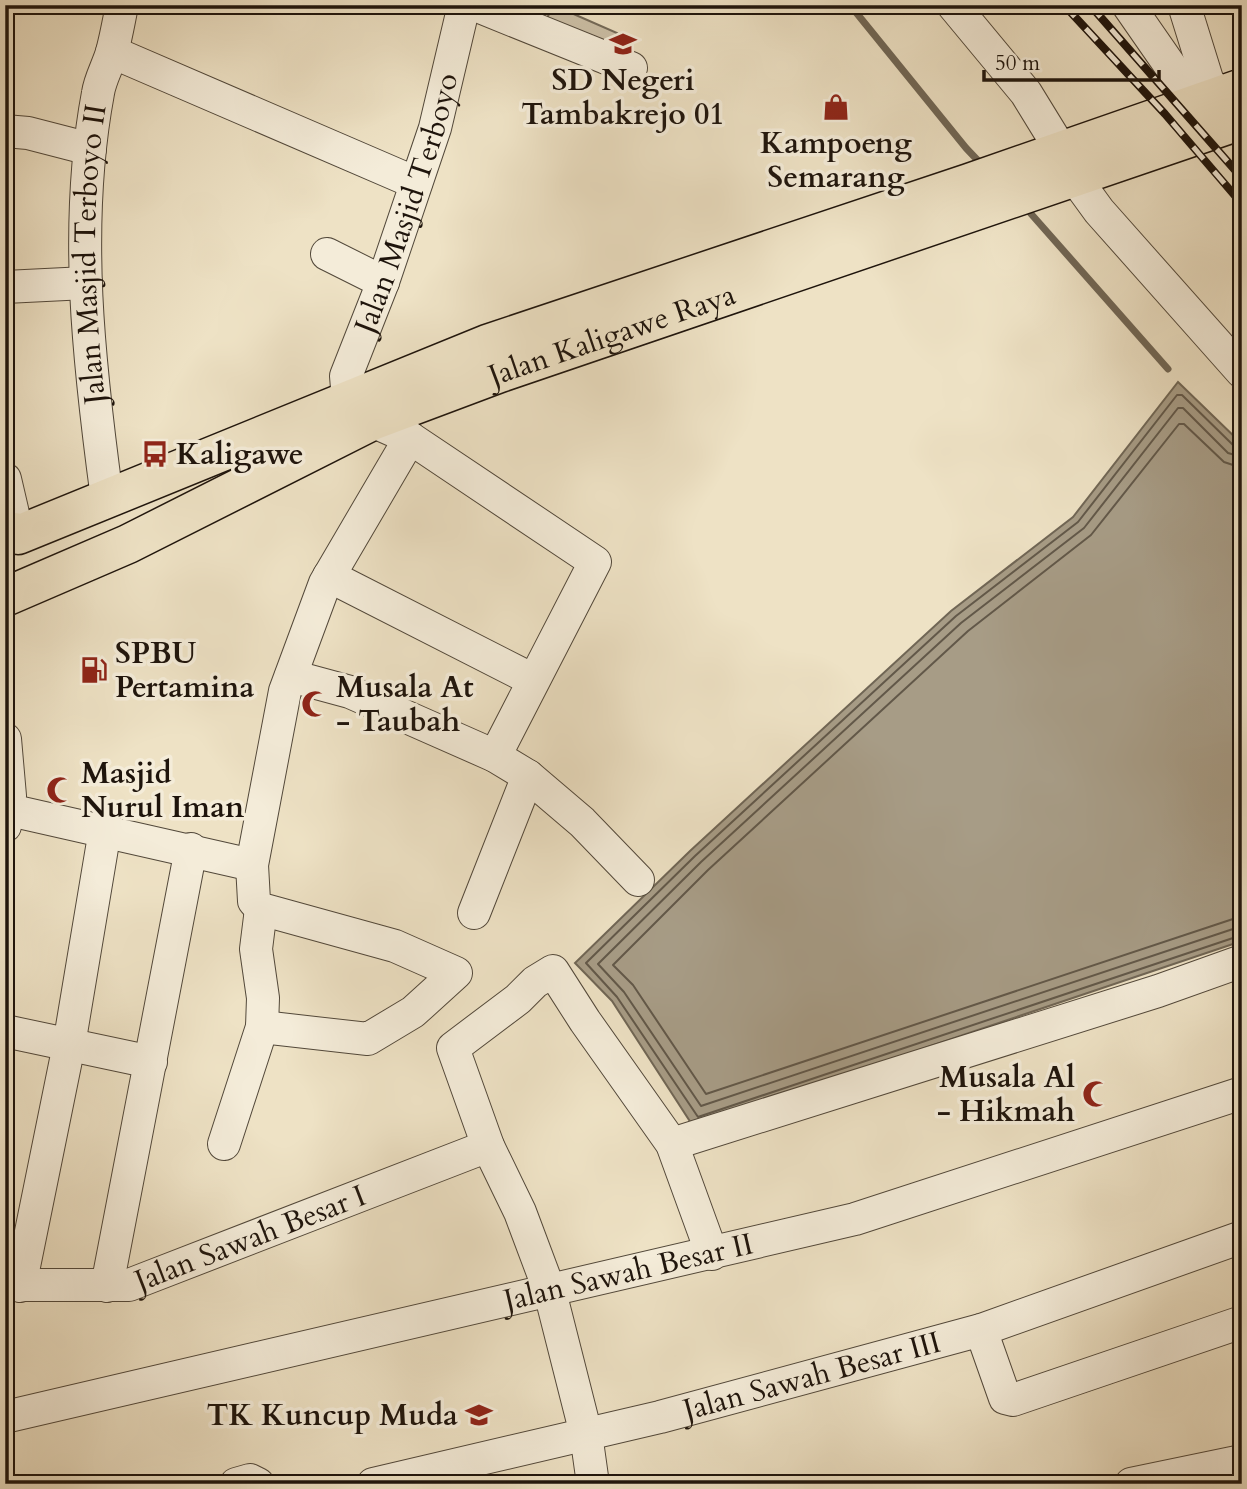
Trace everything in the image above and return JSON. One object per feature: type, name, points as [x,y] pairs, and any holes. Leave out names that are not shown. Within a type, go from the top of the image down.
[{"type":"highway","name":"Jalan Kaligawe Raya","points":[[11,534],[360,410],[500,373],[983,194],[1061,172],[1215,104]]},
{"type":"highway","name":"Jalan Kaligawe Raya","points":[[983,194],[1015,167],[1061,172],[1215,104]]},
{"type":"highway","name":"Jalan Kaligawe Raya","points":[[5,597],[128,544],[360,410]]},
{"type":"street","name":"Jalan Masjid Terboyo II","points":[[107,498],[92,398],[86,283],[90,149],[98,90],[112,52],[122,5]]},
{"type":"street","name":"Jalan Masjid Terboyo","points":[[360,410],[346,376],[383,282],[435,128],[464,5]]},
{"type":"street","points":[[475,5],[631,68]]},
{"type":"street","points":[[953,5],[1026,93],[1061,172],[1242,372]]},
{"type":"street","points":[[1128,5],[1215,104]]},
{"type":"street","points":[[1184,5],[1215,104]]},
{"type":"street","points":[[112,52],[416,183]]},
{"type":"street","points":[[5,131],[28,133],[90,149]]},
{"type":"street","points":[[327,254],[383,282]]},
{"type":"street","points":[[5,287],[86,283]]},
{"type":"street","points":[[360,410],[410,438],[595,562],[495,756]]},
{"type":"street","points":[[262,1027],[368,1039],[413,1012],[456,973],[395,946],[261,909],[256,906],[252,865],[291,676],[329,576],[410,438]]},
{"type":"street","points":[[5,479],[11,534]]},
{"type":"street","points":[[329,576],[533,680]]},
{"type":"street","points":[[291,676],[350,692],[495,756],[528,776],[582,822],[638,880]]},
{"type":"street","points":[[5,739],[7,814],[106,830],[252,865]]},
{"type":"street","points":[[474,913],[528,776]]},
{"type":"street","points":[[12,1286],[69,1045],[106,830]]},
{"type":"street","points":[[107,1286],[191,849]]},
{"type":"street","points":[[224,1144],[262,1027],[263,998],[256,949],[261,909]]},
{"type":"street","points":[[672,1144],[1158,991],[1242,961]]},
{"type":"street","points":[[593,1484],[586,1434],[550,1292],[520,1212],[488,1146],[453,1048],[518,999],[535,982],[553,971],[672,1144],[712,1254]]},
{"type":"street","points":[[5,1031],[151,1062]]},
{"type":"street","name":"Jalan Sawah Besar II","points":[[5,1417],[855,1219],[1242,1093]]},
{"type":"street","name":"Jalan Sawah Besar I","points":[[12,1286],[129,1285],[488,1146]]},
{"type":"street","name":"Jalan Sawah Besar III","points":[[373,1484],[660,1417],[981,1330],[1242,1237]]},
{"type":"street","points":[[981,1330],[1005,1398],[1013,1400],[1242,1322]]},
{"type":"street","points":[[1131,1484],[1242,1461]]},
{"type":"street","points":[[236,1484],[250,1480],[258,1484]]},
{"type":"shaded area","points":[[553,5],[617,33],[608,53],[544,25]]},
{"type":"water","points":[[1178,382],[1242,444],[1242,941],[693,1126],[612,1001],[575,963],[690,851],[951,611],[1073,517]]},
{"type":"waterway","points":[[850,5],[984,167]]},
{"type":"waterway","points":[[1025,207],[1168,369]]},
{"type":"railway","points":[[1064,5],[1165,114],[1242,204]]},
{"type":"railway","points":[[1090,5],[1242,178]]},
{"type":"place","name":"SD Negeri Tambakrejo 01","points":[[623,44]]},
{"type":"place","name":"Kampoeng Semarang","points":[[836,107]]},
{"type":"place","name":"Kaligawe","points":[[155,454]]},
{"type":"place","name":"SPBU Pertamina","points":[[94,670]]},
{"type":"place","name":"Musala At - Taubah","points":[[315,704]]},
{"type":"place","name":"Masjid Nurul Iman","points":[[60,790]]},
{"type":"place","name":"Musala Al - Hikmah","points":[[1096,1094]]},
{"type":"place","name":"TK Kuncup Muda","points":[[479,1415]]}]
